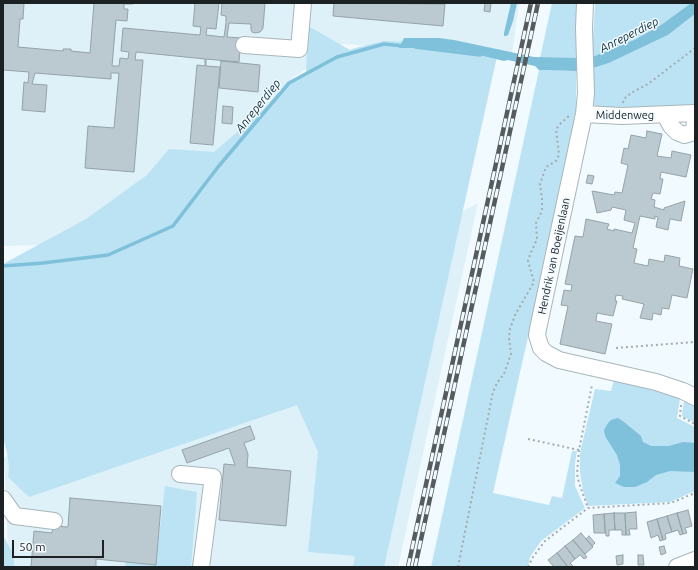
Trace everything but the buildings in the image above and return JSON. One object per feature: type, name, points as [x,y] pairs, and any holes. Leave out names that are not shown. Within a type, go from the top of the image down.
[{"type":"street","points":[[244,45],[299,49],[303,3]]},
{"type":"street","name":"Hendrik van Boeijenlaan","points":[[585,3],[586,93],[584,114],[538,329],[539,342],[541,348],[546,353],[559,360],[656,382],[689,394]]},
{"type":"street","name":"Middenweg","points":[[584,114],[622,116],[695,114]]},
{"type":"street","points":[[180,474],[213,477],[201,567]]},
{"type":"street","points":[[3,499],[16,516],[54,521]]},
{"type":"street","points":[[677,567],[695,560]]},
{"type":"path","points":[[622,116],[624,99],[631,93],[648,84],[695,48]]},
{"type":"path","points":[[458,567],[493,392],[497,383],[504,374],[510,354],[508,338],[515,315],[534,282],[528,261],[537,239],[536,222],[542,211],[540,184],[546,167],[556,160],[559,155],[556,129],[571,114],[584,114]]},
{"type":"path","points":[[616,348],[695,342]]},
{"type":"path","points":[[588,508],[579,483],[578,468],[579,450],[592,385]]},
{"type":"path","points":[[689,394],[680,416],[695,424]]},
{"type":"path","points":[[528,439],[579,450]]},
{"type":"path","points":[[528,567],[533,557],[545,541],[588,508],[671,503],[695,493]]},
{"type":"shaded area","points":[[3,3],[519,3],[512,54],[342,44],[292,78],[229,163],[41,245],[3,246]]},
{"type":"shaded area","points":[[511,3],[517,3],[508,35],[504,36],[504,33]]},
{"type":"shaded area","points":[[552,3],[579,3],[577,58],[540,58]]},
{"type":"shaded area","points":[[595,3],[691,3],[661,25],[634,40],[592,57]]},
{"type":"shaded area","points":[[691,3],[695,3],[695,14],[668,35],[609,63],[590,69],[577,71],[539,70],[535,66],[508,60],[504,61],[463,51],[399,48],[404,38],[439,38],[534,57],[592,57],[634,40],[661,25]]},
{"type":"shaded area","points":[[695,14],[695,107],[601,109],[593,104],[590,69],[609,63],[668,35]]},
{"type":"shaded area","points":[[308,26],[350,50],[384,41],[415,42],[498,52],[384,567],[353,567],[355,556],[308,552],[318,452],[297,405],[29,497],[8,477],[9,467],[3,437],[3,264],[86,219],[147,175],[169,149],[214,152],[265,108],[291,82],[306,73]]},
{"type":"shaded area","points":[[539,70],[576,71],[576,112],[493,493],[549,505],[552,496],[562,498],[572,451],[577,451],[575,463],[575,486],[585,508],[541,541],[530,557],[528,567],[431,567]]},
{"type":"shaded area","points":[[478,203],[398,567],[9,567],[4,458]]},
{"type":"shaded area","points":[[614,380],[659,390],[680,398],[677,418],[695,427],[695,491],[670,502],[588,506],[583,491],[580,472],[580,453],[595,389],[611,391]]},
{"type":"shaded area","points":[[684,400],[695,405],[695,423],[682,416]]},
{"type":"shaded area","points":[[618,418],[641,436],[643,442],[651,446],[669,446],[683,442],[695,443],[695,472],[670,471],[656,475],[647,482],[635,487],[624,487],[615,483],[620,476],[620,465],[617,455],[605,436],[604,430],[611,420]]},
{"type":"shaded area","points":[[165,486],[197,492],[191,567],[125,567],[126,560],[156,563]]},
{"type":"shaded area","points":[[3,535],[14,555],[14,567],[3,567]]},
{"type":"waterway","name":"Anreperdiep","points":[[3,266],[108,255],[173,226],[218,167],[289,83],[337,57],[384,44],[404,46]]},
{"type":"waterway","name":"Anreperdiep","points":[[415,47],[480,55]]},
{"type":"railway","points":[[408,567],[531,3]]},
{"type":"railway","points":[[415,567],[538,3]]}]
